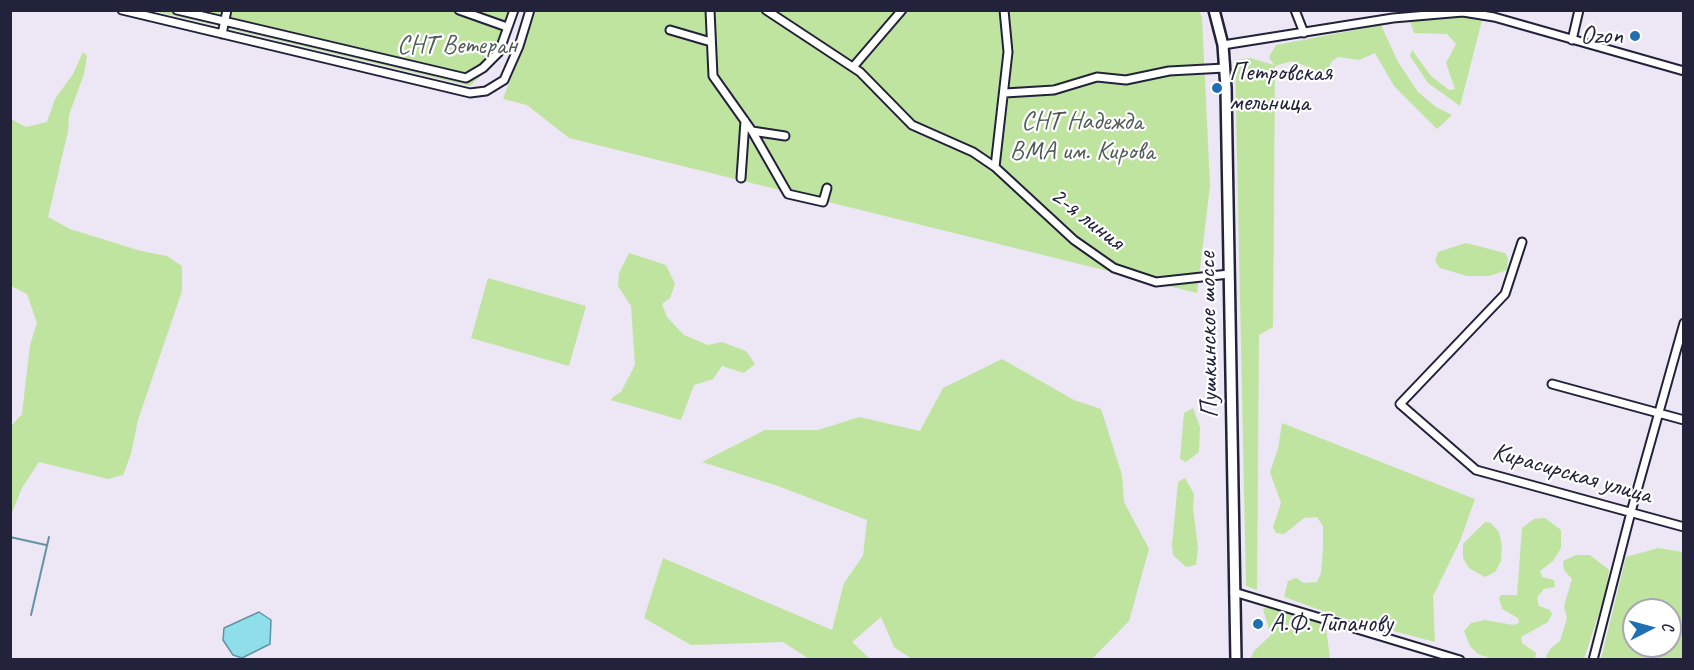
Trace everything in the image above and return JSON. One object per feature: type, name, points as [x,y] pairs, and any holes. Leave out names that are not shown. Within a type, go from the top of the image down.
[{"type":"main road","name":"Пушкинское шоссе","points":[[1214,10],[1223,45],[1225,68],[1236,660]]},
{"type":"street","points":[[122,10],[470,93],[486,91],[504,80],[519,46],[530,10]]},
{"type":"street","points":[[177,10],[466,78],[483,68],[499,52],[514,10]]},
{"type":"street","points":[[222,34],[227,10]]},
{"type":"street","points":[[459,10],[507,27]]},
{"type":"street","points":[[710,10],[712,76],[752,131],[788,194],[823,202],[827,188]]},
{"type":"street","name":"2-я линия","points":[[766,10],[853,67],[912,125],[974,152],[995,167],[1074,240],[1114,268],[1156,282],[1229,274]]},
{"type":"street","points":[[853,67],[902,10]]},
{"type":"street","points":[[995,167],[1008,52],[1004,10]]},
{"type":"street","points":[[1295,10],[1304,33]]},
{"type":"street","points":[[1572,40],[1579,10]]},
{"type":"street","points":[[1223,45],[1304,33],[1392,14],[1474,13],[1683,71]]},
{"type":"street","points":[[670,30],[711,42]]},
{"type":"street","points":[[1005,93],[1054,90],[1097,77],[1126,80],[1169,70],[1225,68]]},
{"type":"street","points":[[741,178],[745,121]]},
{"type":"street","points":[[752,131],[785,136]]},
{"type":"street","name":"Кирасирская улица","points":[[1522,242],[1505,294],[1400,404],[1476,470],[1683,527]]},
{"type":"street","points":[[1593,660],[1683,324]]},
{"type":"street","points":[[1552,384],[1683,420]]},
{"type":"street","points":[[1234,592],[1460,660]]},
{"type":"green space","name":"СНТ Ветеран","points":[[154,11],[515,11],[501,57],[470,86]]},
{"type":"green space","name":"СНТ Надежда ВМА им. Кирова","points":[[536,11],[1199,11],[1202,17],[1210,186],[1197,293],[569,138],[527,105],[503,99]]},
{"type":"green space","points":[[1464,16],[1482,20],[1460,106],[1428,83],[1410,56],[1412,50],[1431,76],[1449,90],[1455,89],[1446,63],[1456,44],[1447,34],[1414,33],[1409,19]]},
{"type":"green space","points":[[1381,25],[1398,62],[1418,92],[1436,107],[1452,115],[1437,129],[1394,86],[1375,53],[1359,60],[1338,57],[1332,61],[1327,71],[1312,78],[1306,66],[1292,61],[1275,66],[1273,327],[1259,335],[1257,590],[1246,586],[1235,60],[1250,58],[1274,65],[1269,57],[1276,45]]},
{"type":"green space","points":[[83,52],[87,56],[84,74],[69,115],[68,131],[48,217],[70,229],[141,251],[167,256],[182,266],[182,291],[138,420],[131,454],[123,475],[108,479],[39,462],[22,488],[11,515],[11,426],[22,414],[30,345],[37,323],[27,294],[11,286],[11,119],[26,127],[47,122],[55,99],[73,74]]},
{"type":"green space","points":[[1466,243],[1505,253],[1508,258],[1507,270],[1489,276],[1467,276],[1440,268],[1435,261],[1438,252]]},
{"type":"green space","points":[[629,253],[666,265],[675,284],[670,298],[662,304],[667,317],[684,335],[708,345],[722,342],[746,351],[755,364],[744,373],[722,366],[713,379],[694,385],[681,420],[611,400],[621,392],[635,365],[631,306],[618,286],[619,273]]},
{"type":"green space","points":[[488,278],[586,306],[569,366],[471,338]]},
{"type":"green space","points":[[1002,359],[1074,400],[1101,409],[1122,475],[1124,502],[1149,549],[1129,621],[1092,659],[912,659],[894,647],[881,617],[852,642],[870,659],[809,659],[783,642],[691,645],[644,618],[663,558],[832,630],[844,583],[863,556],[867,520],[778,486],[702,462],[765,430],[818,430],[859,417],[920,431],[943,388]]},
{"type":"green space","points":[[1193,408],[1200,427],[1199,452],[1186,462],[1180,459],[1184,413]]},
{"type":"green space","points":[[1282,423],[1475,499],[1460,541],[1433,596],[1435,642],[1337,616],[1284,597],[1288,581],[1296,578],[1304,583],[1317,582],[1321,573],[1323,526],[1317,517],[1304,518],[1284,534],[1276,533],[1273,527],[1281,503],[1270,472],[1278,449]]},
{"type":"green space","points":[[1185,478],[1194,494],[1193,508],[1198,548],[1196,565],[1186,567],[1173,555],[1172,545],[1178,482]]},
{"type":"green space","points":[[1545,518],[1561,530],[1561,548],[1553,561],[1540,571],[1542,577],[1554,580],[1555,587],[1544,589],[1537,597],[1539,606],[1550,610],[1552,614],[1548,622],[1521,637],[1522,643],[1536,653],[1535,659],[1493,659],[1478,654],[1470,646],[1464,631],[1471,623],[1485,620],[1513,625],[1519,623],[1518,618],[1502,609],[1499,598],[1501,595],[1517,595],[1522,528],[1534,519]]},
{"type":"green space","points":[[1485,522],[1491,523],[1499,532],[1502,545],[1501,561],[1495,572],[1485,577],[1469,568],[1463,558],[1463,544]]},
{"type":"green space","points":[[1658,548],[1683,552],[1683,659],[1601,659],[1626,557]]},
{"type":"green space","points":[[1576,555],[1590,555],[1609,570],[1607,588],[1584,659],[1547,659],[1546,656],[1551,648],[1560,641],[1567,618],[1564,606],[1572,579],[1564,570],[1563,561]]},
{"type":"green space","points":[[1276,604],[1314,618],[1326,627],[1330,659],[1250,660],[1254,651],[1271,635],[1263,609]]},
{"type":"water","points":[[259,612],[271,620],[270,644],[242,658],[233,655],[223,640],[224,628]]},
{"type":"waterway","points":[[10,537],[46,545]]},
{"type":"waterway","points":[[31,615],[49,537]]},
{"type":"place","name":"Ozon","points":[[1635,36]]},
{"type":"place","name":"Петровская мельница","points":[[1217,88]]},
{"type":"place","name":"А.Ф. Типанову","points":[[1258,624]]}]
